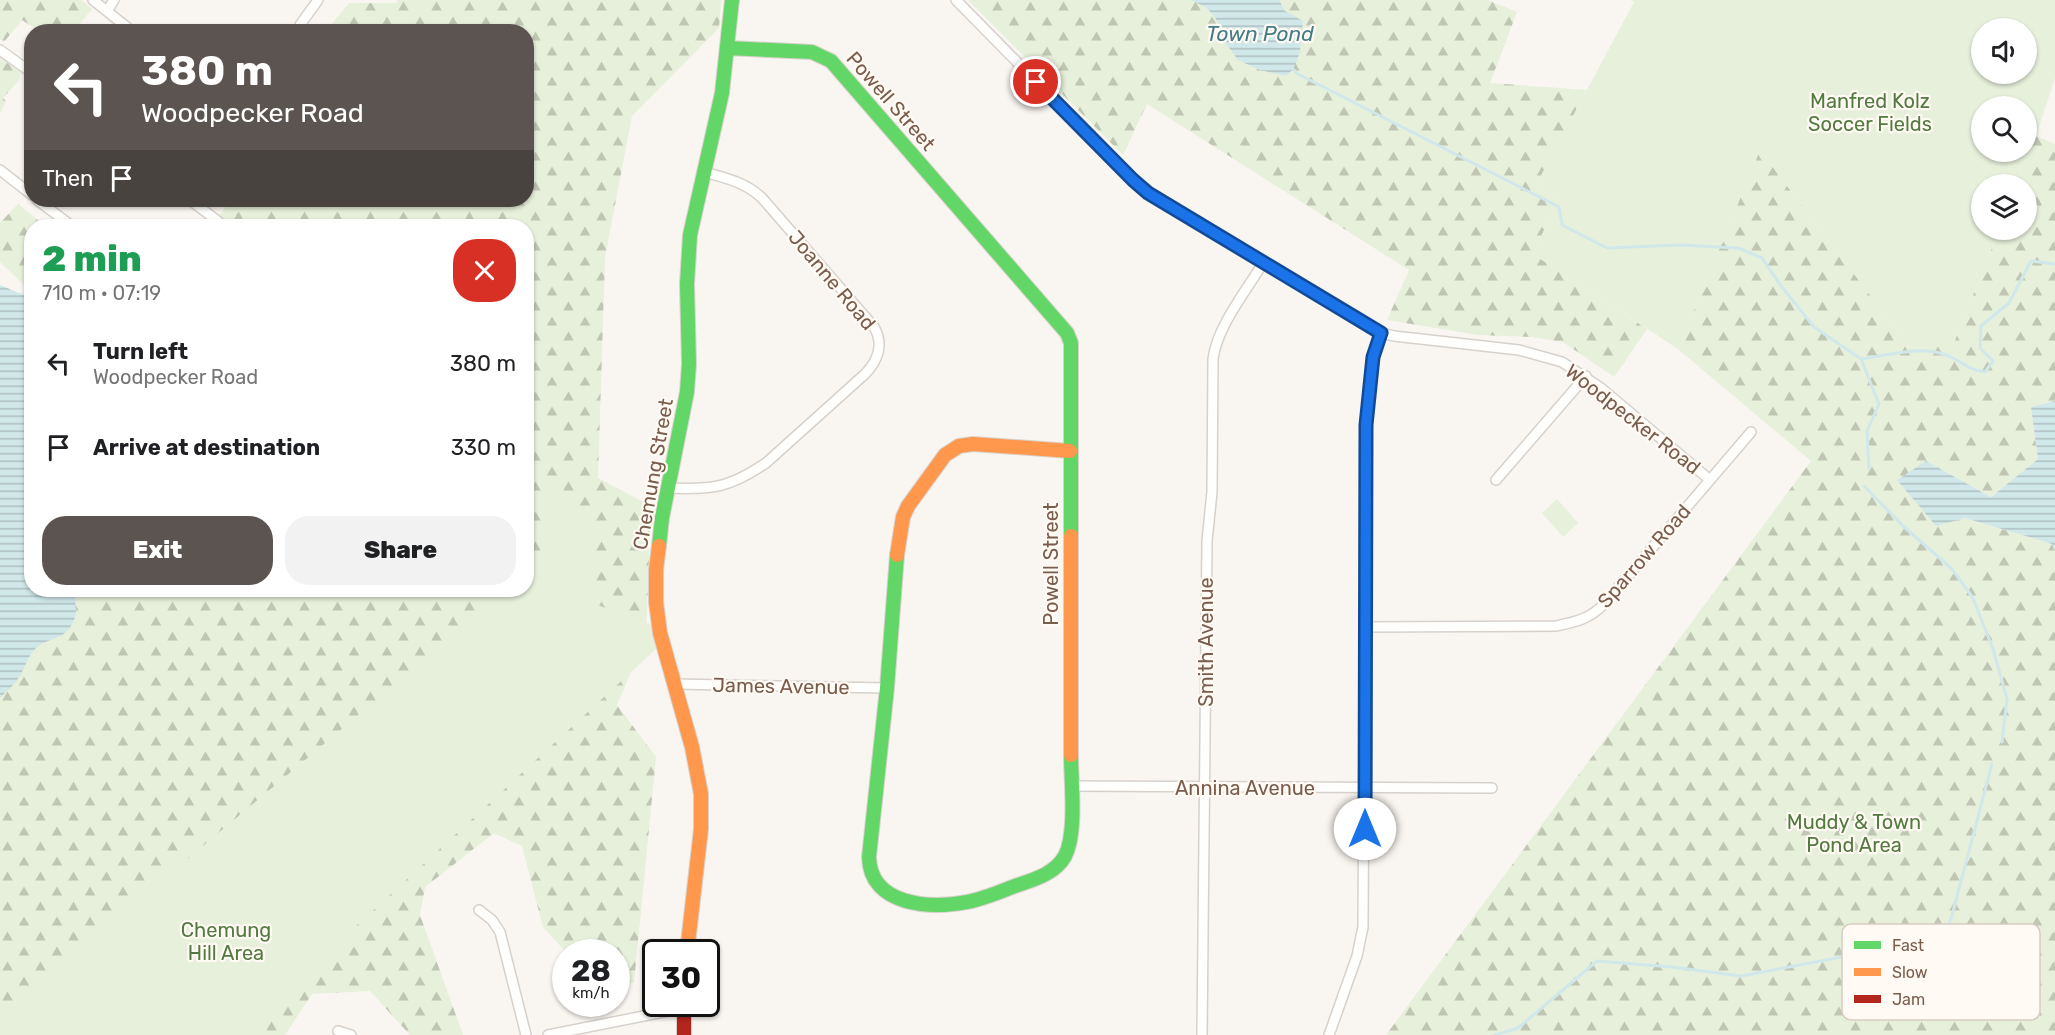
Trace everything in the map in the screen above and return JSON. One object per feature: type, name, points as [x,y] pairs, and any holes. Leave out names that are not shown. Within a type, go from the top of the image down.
[{"type":"street","points":[[93,0],[123,24]]},
{"type":"street","points":[[107,11],[114,0]]},
{"type":"street","points":[[302,24],[318,0]]},
{"type":"street","name":"Chemung Street","points":[[688,939],[700,836],[701,794],[692,747],[660,633],[656,593],[657,556],[687,392],[688,258],[694,216],[720,102],[729,48],[732,0]]},
{"type":"street","name":"Woodpecker Road","points":[[956,0],[1140,186],[1381,333],[1534,352],[1562,362],[1586,376],[1710,480]]},
{"type":"street","name":"Powell Street","points":[[729,48],[812,52],[831,61],[1070,338],[1071,786],[1068,848],[1062,861],[1052,871],[995,894],[966,902],[937,904],[908,901],[893,896],[877,884],[869,867],[902,522],[908,506],[938,464],[954,448],[968,444],[1070,451]]},
{"type":"street","points":[[0,50],[24,67]]},
{"type":"street","points":[[0,170],[24,189]]},
{"type":"street","name":"Joanne Road","points":[[668,488],[700,490],[720,486],[766,463],[865,374],[871,368],[879,352],[878,333],[874,327],[762,198],[754,190],[737,181],[704,172]]},
{"type":"street","points":[[46,207],[63,219]]},
{"type":"street","points":[[199,207],[215,219]]},
{"type":"street","name":"Smith Avenue","points":[[1202,1035],[1207,541],[1212,492],[1213,359],[1216,344],[1224,328],[1263,263]]},
{"type":"street","points":[[1329,1035],[1361,942],[1364,910],[1366,425],[1373,357],[1381,333]]},
{"type":"street","points":[[1496,480],[1586,376]]},
{"type":"street","name":"Sparrow Road","points":[[1365,627],[1556,626],[1579,622],[1597,611],[1751,432]]},
{"type":"street","name":"James Avenue","points":[[674,684],[887,688]]},
{"type":"street","name":"Annina Avenue","points":[[1071,786],[1492,789]]},
{"type":"street","points":[[479,910],[492,920],[500,932],[526,1035]]},
{"type":"street","points":[[548,1035],[642,1015]]},
{"type":"street","points":[[684,1017],[684,1035]]},
{"type":"street","points":[[338,1031],[351,1035]]},
{"type":"green space","points":[[0,0],[81,0],[92,9],[80,24],[28,24],[22,20],[4,42],[0,39]]},
{"type":"green space","points":[[397,0],[721,0],[719,28],[632,116],[605,257],[598,478],[651,506],[646,636],[617,705],[656,757],[634,983],[630,983],[630,939],[554,939],[543,927],[522,846],[494,833],[425,887],[420,915],[463,1035],[410,1035],[370,991],[312,994],[285,1035],[0,1035],[0,683],[75,597],[534,597],[534,219],[216,219],[226,207],[534,207],[534,24],[332,24],[349,3],[397,3]]},
{"type":"green space","points":[[968,0],[1488,0],[1517,12],[1490,83],[1587,90],[1536,185],[1559,198],[1533,254],[1647,329],[1614,377],[1563,342],[1531,337],[1478,335],[1387,320],[1409,270],[1147,104],[1123,155]]},
{"type":"green space","name":"Manfred Kolz Soccer Fields","points":[[1631,0],[2055,0],[2055,78],[2037,133],[2037,96],[1971,96],[1971,162],[2025,162],[2020,174],[1971,174],[1971,240],[1995,240],[1953,345],[1933,345],[1920,361],[1760,150],[1678,349],[1533,254],[1559,198],[1536,185],[1634,2]]},
{"type":"green space","points":[[0,58],[21,73],[19,80],[3,98],[6,101],[0,114]]},
{"type":"green space","name":"Muddy & Town Pond Area","points":[[2037,136],[2055,144],[2055,401],[2031,407],[2038,459],[1991,497],[1926,461],[1965,518],[2052,544],[2055,551],[2055,1035],[1386,1035],[1811,461],[1678,349],[1760,150],[1920,361],[1933,344],[1953,345],[1995,240],[2037,240],[2037,174],[2020,174],[2025,162],[2037,162]]},
{"type":"green space","points":[[18,204],[36,219],[24,219],[24,285],[0,262],[0,223]]},
{"type":"green space","name":"Chemung Hill Area","points":[[549,475],[580,510],[588,523],[594,542],[592,603],[650,624],[656,649],[354,928],[360,938],[255,1035],[0,1035],[0,1004],[7,1011],[499,597],[534,597],[534,567],[541,561]]},
{"type":"green space","points":[[1557,499],[1578,523],[1563,537],[1542,513]]},
{"type":"water","name":"Town Pond","points":[[1191,0],[1279,0],[1285,11],[1303,21],[1300,51],[1291,71],[1286,76],[1260,70],[1238,60],[1222,38],[1216,19],[1207,8]]},
{"type":"water","points":[[0,285],[24,295],[24,597],[75,597],[76,611],[68,631],[36,648],[17,680],[0,698]]},
{"type":"water","points":[[2055,401],[2055,551],[2052,544],[1965,518],[1936,526],[1897,480],[1926,461],[1991,497],[2038,459],[2031,407]]},
{"type":"waterway","points":[[1292,68],[1298,74],[1559,207],[1562,225],[1607,248],[1680,245],[1738,248],[1762,258],[1814,327],[1861,359],[1879,404],[1867,431],[1869,469]]},
{"type":"waterway","points":[[1861,359],[1929,351],[1951,357],[1970,368],[1985,372],[1993,361],[1980,348],[1981,326],[2009,303],[2031,261],[2055,264]]},
{"type":"waterway","points":[[1864,486],[1903,526],[1952,569],[1973,598],[1993,649],[2007,699],[2002,742]]},
{"type":"waterway","points":[[1949,924],[1992,764]]},
{"type":"waterway","points":[[1495,1035],[1518,1028],[1597,961],[1672,967],[1741,976],[1842,957]]},
{"type":"traffic: fast","points":[[659,546],[662,518],[687,392],[689,364],[687,284],[690,235],[722,93],[732,0]]},
{"type":"traffic: fast","points":[[728,48],[812,52],[831,61],[1067,333],[1071,343],[1071,536]]},
{"type":"traffic: fast","points":[[897,555],[887,688],[869,857],[872,873],[880,886],[891,895],[920,904],[952,904],[985,897],[1050,872],[1061,862],[1069,846],[1072,807],[1071,755]]},
{"type":"traffic: slow","points":[[897,555],[903,517],[908,506],[945,455],[959,446],[973,444],[1070,451]]},
{"type":"traffic: slow","points":[[1071,536],[1071,755]]},
{"type":"traffic: slow","points":[[659,546],[656,602],[660,633],[692,747],[701,794],[701,829],[688,939]]},
{"type":"traffic: jam","points":[[684,1017],[684,1035]]},
{"type":"route","points":[[1036,82],[1148,193],[1381,333],[1373,357],[1366,425],[1365,829]]}]
